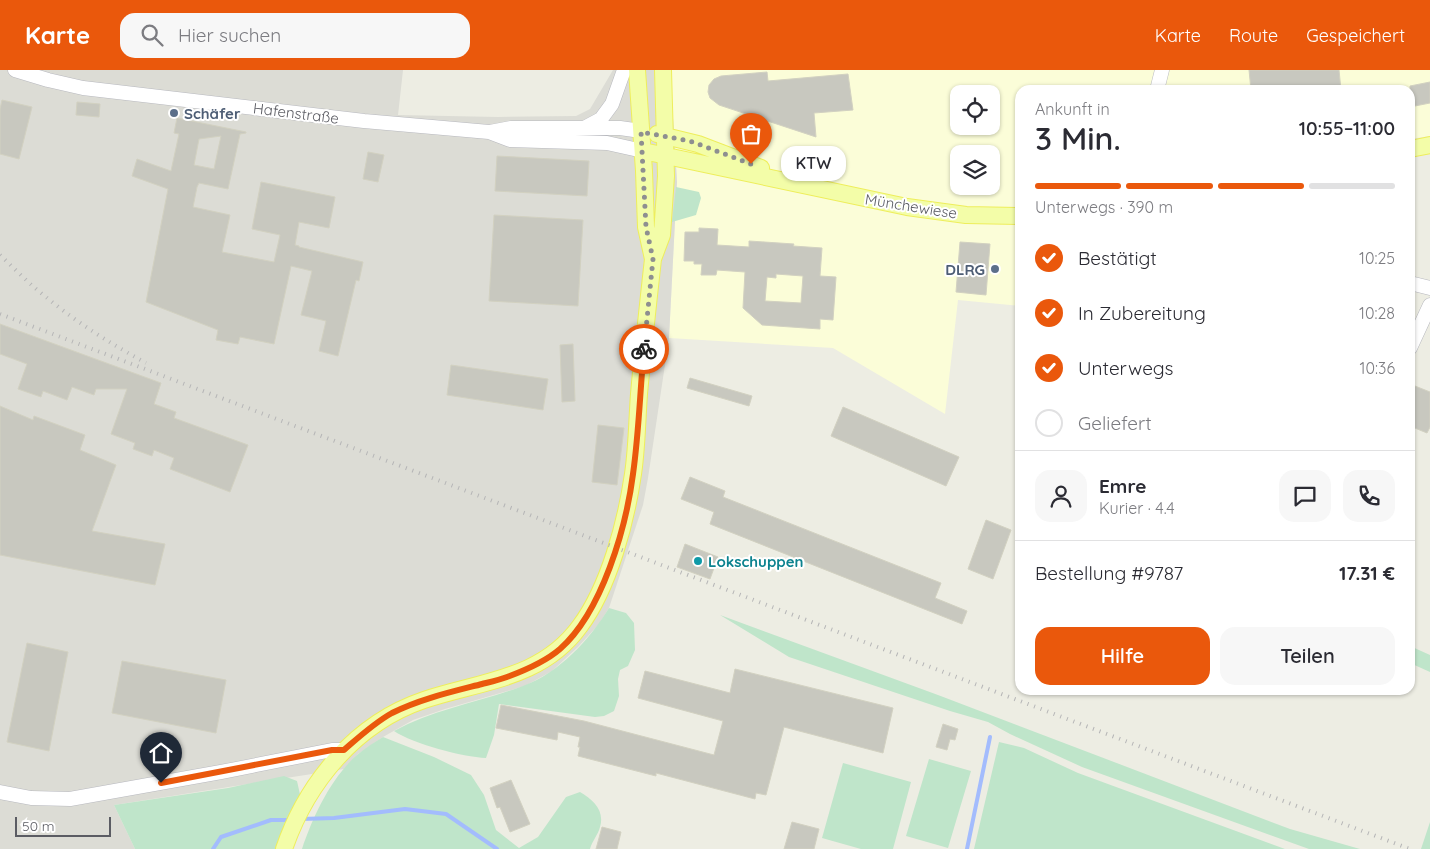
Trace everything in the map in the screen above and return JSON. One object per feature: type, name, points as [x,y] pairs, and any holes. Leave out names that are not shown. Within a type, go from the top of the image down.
[{"type":"main road","points":[[637,70],[646,227],[653,259]]},
{"type":"main road","points":[[284,849],[303,805],[327,770],[344,750],[370,727],[410,705],[505,678],[533,667],[562,648],[580,627],[598,596],[616,548],[633,475],[653,259],[662,235],[666,156],[663,70]]},
{"type":"main road","name":"Münchewiese","points":[[641,132],[666,135],[698,144],[803,185]]},
{"type":"main road","points":[[1415,148],[1430,145]]},
{"type":"main road","name":"Münchewiese","points":[[642,151],[869,200],[936,212],[966,215],[1015,216]]},
{"type":"street","name":"Hafenstraße","points":[[15,70],[83,88],[355,120],[490,132],[511,128],[620,128],[641,132]]},
{"type":"street","points":[[583,129],[601,119],[612,104],[624,70]]},
{"type":"street","points":[[1158,85],[1162,70]]},
{"type":"street","name":"Hafenstraße","points":[[490,132],[510,140],[607,144],[642,151]]},
{"type":"street","points":[[1415,284],[1430,288]]},
{"type":"street","points":[[1415,337],[1430,305]]},
{"type":"street","points":[[0,792],[31,798],[70,799],[332,750],[344,750]]},
{"type":"shaded area","points":[[0,70],[403,70],[398,115],[498,117],[576,116],[590,109],[613,70],[670,70],[677,182],[669,338],[648,478],[643,505],[609,608],[599,624],[578,647],[552,671],[525,686],[413,720],[358,754],[344,769],[114,805],[135,849],[0,849]]},
{"type":"shaded area","points":[[670,70],[1430,70],[1430,136],[1415,138],[1415,85],[1015,85],[1015,306],[958,300],[945,414],[833,348],[669,338],[677,182]]},
{"type":"shaded area","points":[[676,187],[699,192],[701,198],[696,215],[672,222]]},
{"type":"shaded area","points":[[609,608],[626,613],[634,623],[635,650],[628,666],[620,670],[618,679],[619,696],[614,711],[604,716],[595,717],[499,704],[494,735],[486,758],[438,749],[413,741],[394,731],[425,717],[507,692],[549,673],[583,643]]},
{"type":"shaded area","points":[[720,615],[938,695],[1290,829],[1360,849],[1309,849],[1082,767],[988,722],[789,657]]},
{"type":"shaded area","points":[[1415,648],[1430,655],[1430,672],[1415,665]]},
{"type":"shaded area","points":[[383,737],[434,757],[471,775],[484,795],[496,830],[519,848],[538,837],[566,797],[580,792],[597,806],[601,815],[599,830],[590,849],[302,849],[317,811],[331,786],[357,755]]},
{"type":"shaded area","points":[[999,742],[1024,748],[1078,773],[1285,849],[974,849]]},
{"type":"shaded area","points":[[929,759],[971,771],[948,848],[906,836]]},
{"type":"shaded area","points":[[843,763],[911,782],[893,849],[861,849],[822,838]]},
{"type":"shaded area","points":[[284,776],[297,781],[301,799],[281,849],[135,849],[114,805],[228,788]]},
{"type":"shaded area","points":[[1430,822],[1430,849],[1421,849]]},
{"type":"building","points":[[1249,70],[1339,70],[1340,85],[1250,85]]},
{"type":"building","points":[[767,72],[768,81],[848,74],[853,110],[814,113],[816,137],[719,105],[710,98],[708,92],[709,85],[714,79],[721,76]]},
{"type":"building","points":[[1430,82],[1430,103],[1415,106],[1415,85]]},
{"type":"building","points":[[2,100],[32,107],[19,159],[0,154],[0,109]]},
{"type":"building","points":[[77,102],[100,104],[99,117],[76,115]]},
{"type":"building","points":[[177,118],[246,132],[240,134],[228,189],[199,183],[193,207],[230,215],[222,252],[274,262],[280,235],[252,229],[261,182],[335,197],[329,228],[299,222],[295,245],[363,262],[359,281],[356,280],[338,356],[319,351],[326,321],[301,315],[312,271],[291,266],[274,344],[240,337],[238,344],[216,340],[218,330],[146,302],[168,189],[132,176],[137,159],[171,171],[179,134],[174,133]],"holes":[[[221,136],[214,169],[194,165],[199,139]]]},
{"type":"building","points":[[368,152],[384,155],[378,182],[363,179]]},
{"type":"building","points":[[497,156],[589,161],[587,196],[495,191]]},
{"type":"building","points":[[494,215],[583,220],[578,306],[489,301]]},
{"type":"building","points":[[699,228],[718,229],[717,245],[749,247],[749,241],[822,248],[820,276],[836,277],[833,320],[820,319],[820,329],[762,325],[743,308],[745,272],[717,270],[716,275],[701,275],[702,264],[694,264],[694,261],[684,261],[685,232],[699,232]],"holes":[[[776,274],[803,276],[801,303],[765,301],[767,277],[776,278]]]},
{"type":"building","points":[[960,242],[990,244],[986,295],[956,292]]},
{"type":"building","points":[[0,324],[161,383],[154,404],[176,412],[174,418],[248,445],[230,492],[170,469],[174,458],[154,450],[152,456],[133,449],[135,443],[111,434],[127,389],[96,389],[94,395],[72,387],[67,400],[43,391],[41,397],[18,389],[27,364],[0,354]]},
{"type":"building","points":[[573,344],[575,401],[562,402],[560,345]]},
{"type":"building","points":[[451,365],[548,379],[543,410],[447,395]]},
{"type":"building","points":[[690,378],[752,396],[749,406],[687,388]]},
{"type":"building","points":[[1415,386],[1430,392],[1430,427],[1427,433],[1415,428]]},
{"type":"building","points":[[0,406],[33,420],[34,416],[85,435],[80,450],[116,465],[92,531],[165,544],[155,585],[0,555]]},
{"type":"building","points":[[843,407],[959,457],[946,486],[831,436]]},
{"type":"building","points":[[598,425],[624,428],[617,485],[592,482]]},
{"type":"building","points":[[690,477],[725,491],[723,497],[941,583],[935,598],[967,611],[962,624],[710,524],[714,512],[681,499]]},
{"type":"building","points":[[986,520],[1011,530],[993,579],[968,569]]},
{"type":"building","name":"Lokschuppen","points":[[685,544],[718,557],[710,579],[677,567]]},
{"type":"building","points":[[27,643],[68,652],[49,751],[7,742]]},
{"type":"building","points":[[122,661],[226,680],[216,733],[112,713]]},
{"type":"building","points":[[735,669],[893,708],[883,753],[784,727],[766,795],[756,793],[755,799],[656,773],[656,776],[578,756],[580,737],[558,732],[557,740],[496,728],[501,705],[584,721],[714,755],[723,721],[638,698],[645,671],[730,693]]},
{"type":"building","points":[[943,724],[958,729],[955,740],[950,739],[947,750],[936,747]]},
{"type":"building","points":[[511,780],[530,824],[510,832],[500,807],[497,808],[490,788]]},
{"type":"building","points":[[792,822],[819,829],[814,849],[784,849]]},
{"type":"building","points":[[602,827],[621,832],[617,849],[596,849]]},
{"type":"waterway","points":[[967,849],[990,737]]},
{"type":"waterway","points":[[301,819],[334,818],[405,809],[446,814],[497,849]]},
{"type":"waterway","points":[[213,849],[221,837],[271,820],[291,820]]},
{"type":"railway","points":[[0,255],[34,287],[69,315],[146,363]]},
{"type":"railway","points":[[0,314],[1410,849]]},
{"type":"way so far","points":[[644,349],[653,259],[646,227],[641,132],[666,135],[690,141],[751,164]]},
{"type":"place","name":"Schäfer","points":[[174,113]]},
{"type":"place","name":"KTW","points":[[751,164]]},
{"type":"place","name":"DLRG","points":[[995,269]]},
{"type":"place","name":"Lokschuppen","points":[[698,561]]},
{"type":"route","points":[[161,783],[332,750],[344,750],[370,727],[410,705],[519,673],[533,667],[562,648],[580,627],[598,596],[616,548],[633,475],[644,349]]}]
